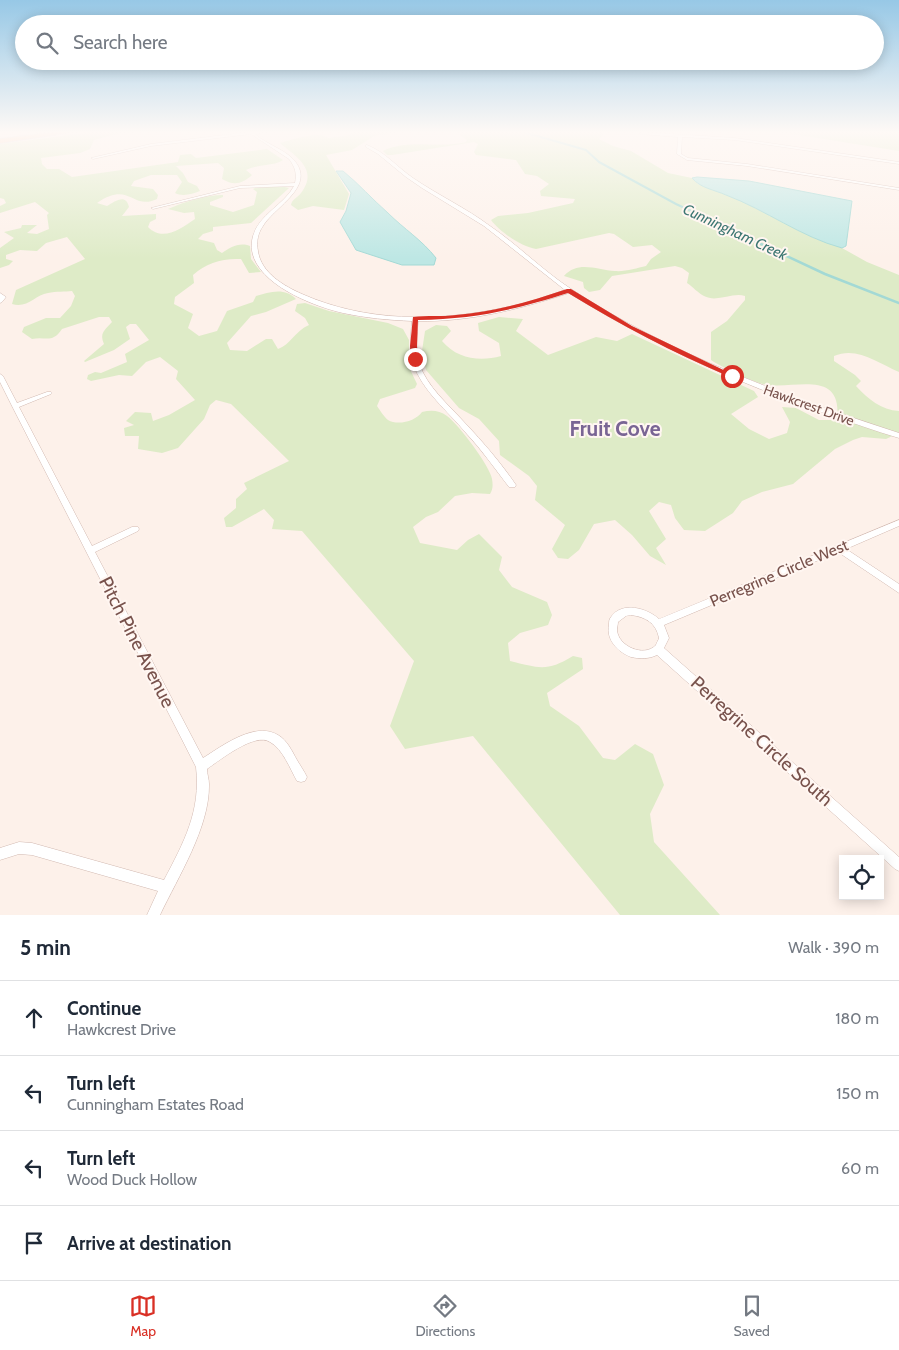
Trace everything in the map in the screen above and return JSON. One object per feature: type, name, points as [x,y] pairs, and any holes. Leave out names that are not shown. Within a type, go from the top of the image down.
[{"type":"street","points":[[298,174],[297,184],[292,193],[264,219],[257,231],[255,250],[261,266],[269,275],[299,295],[329,306],[376,316],[415,319],[456,318],[489,313],[522,306],[569,291]]},
{"type":"street","name":"Hawkcrest Drive","points":[[405,174],[484,223],[569,291],[630,328],[695,360],[770,391],[899,436]]},
{"type":"street","points":[[798,174],[899,189]]},
{"type":"street","points":[[153,208],[240,187],[267,184],[297,184]]},
{"type":"street","points":[[0,295],[3,297],[0,301]]},
{"type":"street","points":[[415,319],[413,346],[415,359],[422,376],[430,389],[480,443],[512,485]]},
{"type":"street","name":"Pitch Pine Avenue","points":[[0,376],[201,766],[204,777],[204,794],[200,813],[153,915]]},
{"type":"street","points":[[15,406],[49,393]]},
{"type":"street","name":"Perregrine Circle West","points":[[658,624],[899,523]]},
{"type":"street","points":[[90,551],[135,529]]},
{"type":"street","points":[[839,548],[899,589]]},
{"type":"street","points":[[631,611],[646,614],[658,624],[664,638],[659,650],[652,654],[628,652],[616,642],[612,632],[614,620],[623,613],[631,611]]},
{"type":"street","name":"Perregrine Circle South","points":[[659,650],[899,865]]},
{"type":"street","points":[[201,766],[251,737],[266,735],[278,742],[301,777]]},
{"type":"street","points":[[0,854],[19,848],[32,849],[166,887]]},
{"type":"green space","points":[[0,174],[67,174],[72,177],[95,174],[183,174],[188,182],[197,186],[200,191],[181,195],[175,193],[182,182],[177,175],[151,175],[134,181],[131,186],[153,189],[158,195],[157,199],[149,202],[117,194],[97,203],[107,206],[123,199],[128,203],[129,207],[122,216],[156,214],[156,219],[150,222],[148,227],[154,231],[166,234],[177,230],[195,219],[194,212],[184,213],[168,209],[181,204],[223,195],[223,197],[210,202],[210,205],[233,212],[254,205],[257,192],[253,189],[262,186],[289,188],[251,223],[213,227],[213,231],[203,234],[198,239],[214,243],[217,250],[222,253],[239,245],[250,246],[251,259],[261,272],[249,273],[241,259],[227,259],[203,267],[193,275],[194,283],[175,297],[174,304],[193,314],[188,328],[199,336],[217,331],[227,311],[253,302],[256,296],[282,292],[292,295],[296,299],[266,312],[251,316],[227,343],[230,350],[247,351],[266,339],[272,339],[278,349],[282,347],[309,325],[305,318],[295,311],[297,304],[305,303],[329,311],[388,323],[403,329],[409,340],[409,367],[417,384],[415,388],[380,399],[377,406],[388,420],[397,423],[416,418],[425,411],[444,414],[459,428],[473,446],[486,465],[493,483],[490,494],[472,493],[455,496],[438,512],[426,517],[413,527],[420,543],[457,550],[468,540],[479,534],[502,557],[499,570],[512,587],[547,602],[552,615],[548,625],[520,633],[508,643],[510,661],[543,667],[556,665],[573,656],[582,658],[583,669],[547,693],[550,706],[579,726],[603,758],[615,760],[635,744],[653,754],[664,785],[650,814],[654,842],[720,915],[620,915],[473,736],[405,749],[390,726],[414,661],[302,531],[272,529],[274,520],[264,509],[232,527],[226,527],[224,518],[236,508],[236,499],[247,489],[244,483],[289,461],[231,404],[216,400],[210,405],[204,419],[178,448],[162,453],[138,449],[139,436],[125,436],[124,428],[134,425],[126,421],[135,412],[151,413],[153,421],[169,415],[195,400],[176,379],[178,371],[160,357],[146,362],[132,376],[119,375],[91,381],[87,379],[88,375],[95,372],[101,373],[127,362],[125,354],[149,340],[136,324],[130,324],[126,327],[130,339],[114,350],[85,362],[104,344],[102,334],[112,322],[109,317],[99,317],[62,329],[52,338],[32,339],[22,332],[24,327],[46,318],[60,318],[71,306],[75,296],[72,291],[51,292],[22,305],[17,305],[12,304],[16,290],[85,259],[67,237],[46,243],[37,251],[20,250],[6,255],[6,259],[13,261],[9,265],[0,268],[0,248],[14,238],[4,232],[21,228],[22,225],[37,225],[27,233],[37,234],[49,229],[47,215],[49,213],[35,202],[0,213],[0,206],[6,203],[4,199],[0,198]]},
{"type":"green space","points":[[223,174],[252,175],[238,183],[230,183],[222,179]]},
{"type":"green space","points":[[307,174],[337,174],[349,194],[344,210],[313,206],[298,210],[291,205],[292,201],[301,193],[306,185]]},
{"type":"green space","points":[[525,174],[671,174],[692,178],[698,184],[735,198],[816,239],[842,248],[867,262],[899,275],[899,372],[859,354],[843,353],[834,356],[834,361],[861,381],[856,386],[870,399],[881,406],[899,411],[899,433],[886,439],[862,437],[835,449],[793,484],[762,492],[742,501],[733,513],[705,531],[684,530],[675,518],[671,505],[659,502],[649,511],[666,539],[656,548],[666,565],[650,556],[632,535],[615,520],[594,524],[579,550],[568,559],[558,558],[552,549],[565,525],[535,500],[537,486],[529,476],[500,455],[499,441],[479,419],[459,408],[426,370],[422,351],[425,331],[436,325],[447,326],[451,331],[442,341],[455,352],[477,359],[501,356],[499,343],[479,331],[478,323],[499,317],[523,319],[516,331],[548,355],[596,337],[617,341],[632,334],[754,391],[758,397],[731,414],[749,429],[769,439],[787,433],[790,422],[782,407],[796,408],[819,420],[837,420],[837,404],[833,394],[825,388],[804,384],[779,386],[762,384],[739,375],[711,360],[711,332],[727,321],[745,300],[745,296],[735,295],[709,298],[704,296],[687,283],[689,273],[675,266],[612,276],[600,290],[589,292],[584,288],[583,282],[564,276],[575,268],[582,267],[619,271],[646,266],[651,259],[661,252],[652,245],[633,247],[614,234],[609,233],[536,249],[518,242],[506,234],[491,220],[498,216],[528,213],[573,203],[575,199],[541,196],[540,191],[549,184],[537,176]]},
{"type":"water","points":[[338,174],[346,174],[425,246],[436,258],[434,265],[402,265],[356,250],[340,222],[346,211],[351,193]]},
{"type":"water","points":[[692,178],[749,181],[852,201],[846,246],[842,248],[812,237],[741,201],[703,186]]},
{"type":"waterway","name":"Cunningham Creek","points":[[620,174],[676,204],[717,223]]},
{"type":"waterway","name":"Cunningham Creek","points":[[714,222],[825,274],[899,303]]},
{"type":"district","name":"Fruit Cove","points":[[615,428]]},
{"type":"route","points":[[415,359],[413,346],[415,319],[456,318],[489,313],[522,306],[569,291],[630,328],[690,358],[732,376]]}]
